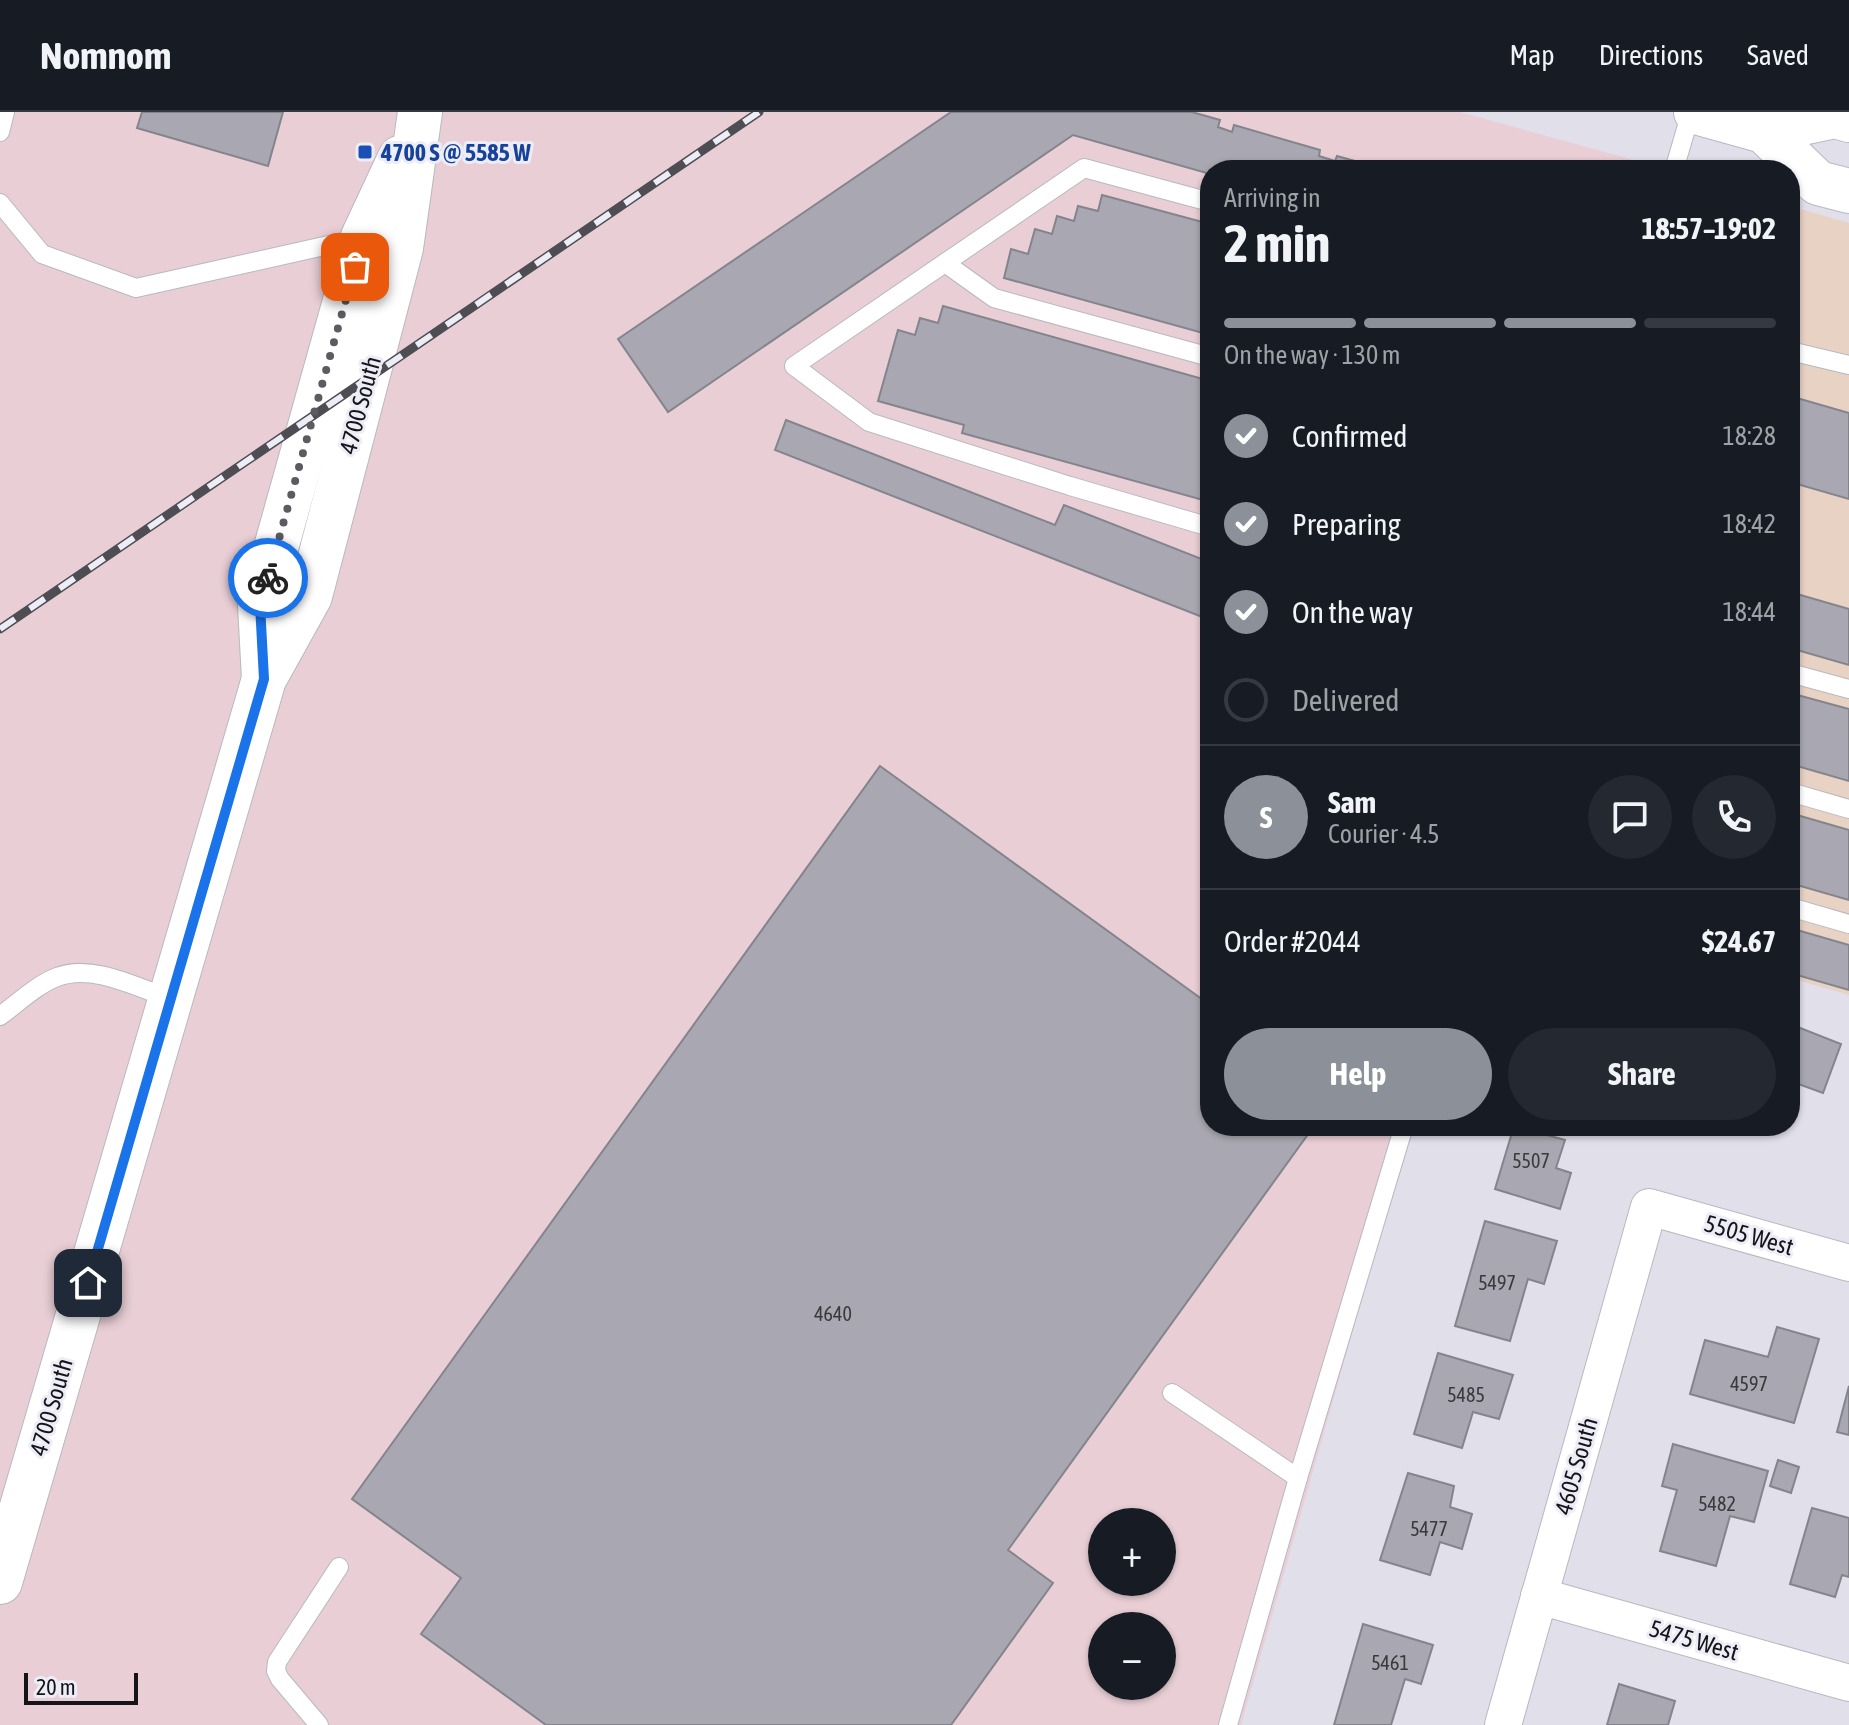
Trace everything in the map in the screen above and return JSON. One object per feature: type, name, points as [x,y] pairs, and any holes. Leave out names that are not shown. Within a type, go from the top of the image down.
[{"type":"main road","points":[[1694,112],[1764,131],[1835,116],[1849,120]]},
{"type":"main road","name":"4700 South","points":[[264,679],[260,605],[363,237],[419,116]]},
{"type":"main road","name":"4700 South","points":[[0,1582],[264,679],[310,596],[401,248],[419,116]]},
{"type":"main road","points":[[1764,131],[1794,160]]},
{"type":"main road","points":[[1800,166],[1818,183],[1849,191]]},
{"type":"street","name":"5505 West","points":[[1649,1207],[1849,1263]]},
{"type":"street","name":"4605 South","points":[[1503,1725],[1649,1207]]},
{"type":"street","name":"5475 West","points":[[1539,1596],[1849,1683]]},
{"type":"lane","points":[[0,132],[5,112]]},
{"type":"lane","points":[[1677,160],[1694,112]]},
{"type":"lane","points":[[1200,199],[1084,168],[794,366],[869,422],[1200,524]]},
{"type":"lane","points":[[0,203],[42,254],[136,288],[363,237]]},
{"type":"lane","points":[[945,263],[994,298],[1200,354]]},
{"type":"lane","points":[[1800,353],[1849,365]]},
{"type":"lane","points":[[1800,676],[1849,689]]},
{"type":"lane","points":[[1800,795],[1849,809]]},
{"type":"lane","points":[[1800,910],[1849,924]]},
{"type":"lane","points":[[0,1016],[56,977],[77,973],[99,976],[171,999]]},
{"type":"lane","points":[[1228,1725],[1298,1478],[1401,1136]]},
{"type":"lane","points":[[1172,1393],[1298,1478]]},
{"type":"lane","points":[[319,1725],[280,1679],[276,1671],[277,1662],[339,1567]]},
{"type":"shaded area","points":[[0,112],[1460,112],[1634,160],[1200,160],[1200,1136],[1408,1136],[1241,1725],[0,1725]]},
{"type":"shaded area","points":[[1800,209],[1849,223],[1849,995],[1800,981]]},
{"type":"building","points":[[142,112],[283,112],[268,166],[137,128]]},
{"type":"building","points":[[951,112],[1192,112],[1220,120],[1218,127],[1232,132],[1234,125],[1320,150],[1319,156],[1332,160],[1200,160],[1200,171],[1073,135],[668,412],[618,339]]},
{"type":"building","points":[[1102,195],[1200,221],[1200,332],[1004,278],[1011,249],[1028,254],[1035,229],[1052,234],[1057,216],[1074,221],[1078,206],[1098,211]]},
{"type":"building","points":[[943,306],[1200,378],[1200,499],[962,433],[964,425],[878,401],[898,330],[915,335],[920,318],[938,323]]},
{"type":"building","points":[[1800,399],[1849,413],[1849,499],[1800,485]]},
{"type":"building","points":[[786,420],[1055,525],[1064,505],[1200,558],[1200,616],[775,450]]},
{"type":"building","points":[[1800,595],[1849,609],[1849,665],[1800,651]]},
{"type":"building","points":[[1800,696],[1849,709],[1849,781],[1800,767]]},
{"type":"building","points":[[880,766],[1200,998],[1200,1136],[1307,1136],[1008,1550],[1053,1583],[951,1725],[546,1725],[421,1634],[461,1578],[352,1499]]},
{"type":"building","points":[[1800,816],[1849,830],[1849,900],[1800,886]]},
{"type":"building","points":[[1800,931],[1849,945],[1849,990],[1800,976]]},
{"type":"building","points":[[1800,1028],[1841,1044],[1823,1093],[1800,1085]]},
{"type":"building","points":[[1511,1136],[1550,1136],[1565,1140],[1556,1168],[1571,1173],[1560,1209],[1495,1189]]},
{"type":"building","points":[[1485,1221],[1557,1241],[1544,1284],[1528,1279],[1510,1341],[1455,1326]]},
{"type":"building","points":[[1777,1327],[1819,1339],[1794,1423],[1690,1394],[1705,1340],[1768,1357]]},
{"type":"building","points":[[1438,1353],[1513,1375],[1499,1419],[1473,1412],[1462,1448],[1414,1434]]},
{"type":"building","points":[[1849,1386],[1849,1435],[1837,1432]]},
{"type":"building","points":[[1673,1444],[1768,1471],[1754,1522],[1730,1516],[1716,1566],[1660,1551],[1677,1490],[1662,1486]]},
{"type":"building","points":[[1778,1460],[1799,1467],[1791,1493],[1770,1486]]},
{"type":"building","points":[[1408,1473],[1454,1486],[1450,1507],[1472,1514],[1462,1549],[1440,1542],[1430,1575],[1380,1560]]},
{"type":"building","points":[[1812,1508],[1849,1518],[1849,1577],[1842,1575],[1835,1597],[1790,1584]]},
{"type":"building","points":[[1363,1624],[1433,1645],[1421,1684],[1405,1679],[1391,1725],[1334,1725]]},
{"type":"building","points":[[1619,1684],[1675,1701],[1668,1725],[1607,1725]]},
{"type":"railway","points":[[0,629],[759,112]]},
{"type":"way so far","points":[[268,578],[355,267]]},
{"type":"place","name":"4700 S @ 5585 W","points":[[365,152]]},
{"type":"route","points":[[88,1283],[264,679],[260,605],[268,578]]}]
